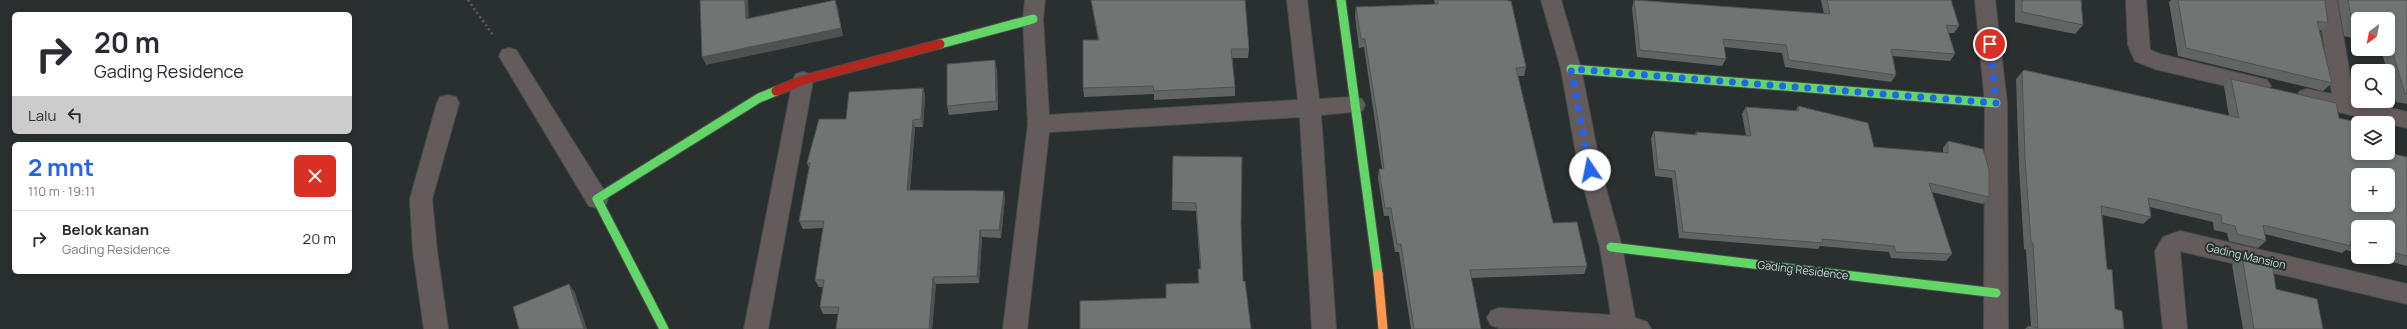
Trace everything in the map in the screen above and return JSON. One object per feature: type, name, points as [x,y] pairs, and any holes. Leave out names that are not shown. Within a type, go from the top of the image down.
[{"type":"street","points":[[1297,0],[1310,108],[1324,329]]},
{"type":"street","points":[[1341,0],[1354,105],[1374,237],[1383,329]]},
{"type":"street","points":[[1499,318],[1632,328],[1590,170],[1571,69],[1551,0]]},
{"type":"street","points":[[1985,0],[1996,103],[1996,329]]},
{"type":"street","points":[[2136,0],[2138,45],[2142,55],[2148,59],[2407,120]]},
{"type":"street","points":[[2327,0],[2344,106]]},
{"type":"street","points":[[597,199],[759,98],[803,80],[923,50],[1034,9],[1039,124],[1015,329]]},
{"type":"street","points":[[509,56],[597,199],[664,329]]},
{"type":"street","points":[[1571,69],[1996,103]]},
{"type":"street","points":[[756,329],[803,80]]},
{"type":"street","points":[[436,329],[425,251],[421,198],[448,103]]},
{"type":"street","points":[[1039,124],[1354,105]]},
{"type":"street","name":"Gading Mansion","points":[[2175,329],[2167,251],[2168,246],[2173,242],[2180,241],[2407,294]]},
{"type":"street","name":"Gading Residence","points":[[1611,247],[1996,293]]},
{"type":"path","points":[[468,0],[509,56]]},
{"type":"building","points":[[700,0],[745,0],[746,19],[835,0],[841,28],[702,57]]},
{"type":"building","points":[[1091,0],[1245,0],[1249,49],[1231,49],[1235,87],[1154,91],[1153,86],[1083,88],[1083,40],[1099,40]]},
{"type":"building","points":[[1438,0],[1511,1],[1526,67],[1516,68],[1553,223],[1577,222],[1587,266],[1470,270],[1481,329],[1414,329],[1401,244],[1397,244],[1391,208],[1385,208],[1379,169],[1384,169],[1380,134],[1365,39],[1361,39],[1356,7],[1438,4]]},
{"type":"building","points":[[1634,0],[1830,14],[1827,0],[1951,0],[1959,26],[1946,25],[1955,54],[1891,49],[1896,75],[1789,60],[1786,45],[1723,39],[1726,59],[1640,50]]},
{"type":"building","points":[[2022,0],[2081,0],[2083,25],[2022,12]]},
{"type":"building","points":[[2178,0],[2325,0],[2328,23],[2317,21],[2332,83],[2186,48]]},
{"type":"building","points":[[2348,0],[2407,0],[2407,94],[2405,94],[2394,56],[2395,12],[2351,12],[2351,17]]},
{"type":"building","points":[[995,60],[996,101],[947,106],[947,64]]},
{"type":"building","points":[[2024,70],[2239,118],[2231,79],[2336,103],[2339,118],[2351,121],[2351,160],[2395,160],[2395,154],[2407,157],[2407,256],[2395,253],[2395,220],[2351,220],[2351,246],[2263,225],[2266,241],[2237,234],[2235,226],[2222,223],[2221,215],[2148,198],[2151,217],[2101,206],[2107,269],[2112,270],[2115,309],[2122,311],[2124,329],[2028,329],[2028,326],[2038,328],[2033,243],[2031,242],[2025,158],[2022,72]]},
{"type":"building","points":[[923,88],[921,119],[913,120],[907,190],[1004,191],[999,230],[980,230],[977,276],[933,277],[929,329],[836,329],[839,307],[820,307],[824,280],[815,280],[824,221],[799,221],[810,163],[807,163],[819,119],[846,119],[849,92]]},
{"type":"building","points":[[1798,106],[1868,123],[1874,147],[1948,153],[1948,141],[1983,149],[1989,170],[1989,197],[1929,183],[1952,254],[1896,252],[1894,246],[1822,239],[1823,243],[1683,232],[1675,171],[1658,169],[1654,131],[1697,135],[1696,132],[1751,136],[1746,107],[1799,111]]},
{"type":"building","points":[[1173,156],[1242,157],[1241,224],[1243,281],[1245,281],[1251,329],[1080,329],[1080,301],[1166,298],[1166,284],[1199,283],[1198,269],[1201,269],[1196,203],[1172,202]]},
{"type":"building","points":[[2242,256],[2272,263],[2276,289],[2317,299],[2323,329],[2254,329]]},
{"type":"building","points":[[569,284],[584,329],[519,329],[513,307]]},
{"type":"traffic: fast","points":[[1341,0],[1378,274]]},
{"type":"traffic: fast","points":[[940,44],[1033,19]]},
{"type":"traffic: fast","points":[[1571,69],[1996,103]]},
{"type":"traffic: fast","points":[[664,329],[597,199],[759,98],[776,91]]},
{"type":"traffic: fast","points":[[1611,247],[1996,293]]},
{"type":"traffic: slow","points":[[1378,274],[1383,329]]},
{"type":"traffic: jam","points":[[776,91],[803,80],[940,44]]},
{"type":"route","points":[[1590,170],[1571,69],[1996,103],[1990,44]]}]
